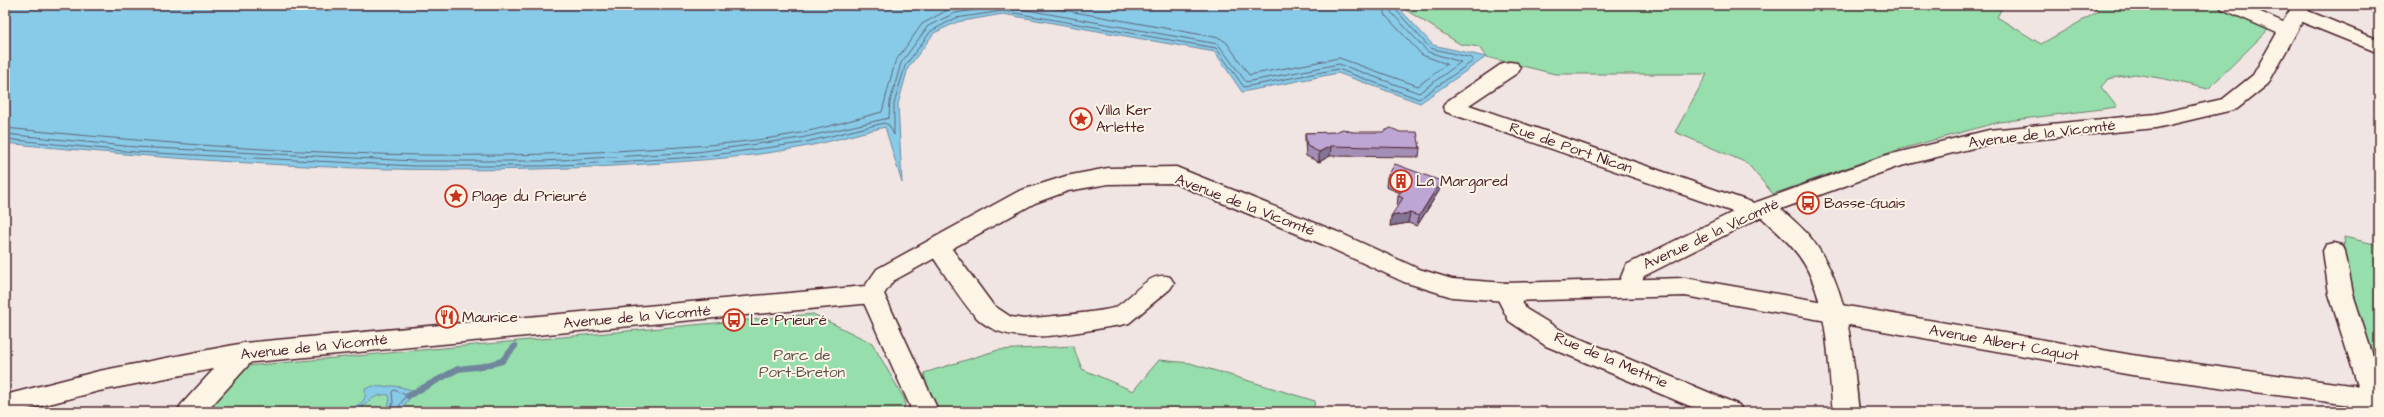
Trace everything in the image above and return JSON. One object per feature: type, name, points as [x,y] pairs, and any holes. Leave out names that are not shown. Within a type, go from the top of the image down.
[{"type":"street","points":[[2229,5],[2295,13],[2379,47]]},
{"type":"street","name":"Avenue de la Vicomté","points":[[5,406],[99,381],[244,352],[872,294],[885,275],[1028,197],[1066,184],[1108,176],[1176,175],[1332,239],[1412,276],[1452,288],[1506,292],[1629,287],[1634,271],[1760,209],[1892,161],[1989,138],[2156,121],[2230,104],[2261,79],[2295,13]]},
{"type":"street","name":"Rue de Port Nican","points":[[1510,68],[1453,107],[1760,209],[1803,244],[1825,281],[1834,314],[1846,412]]},
{"type":"street","points":[[938,247],[985,311],[1004,325],[1024,328],[1121,316],[1162,283]]},
{"type":"street","points":[[2334,251],[2341,294],[2368,401]]},
{"type":"street","name":"Avenue Albert Caquot","points":[[1629,287],[1685,287],[2132,366],[2368,401]]},
{"type":"street","name":"Rue de la Mettrie","points":[[1506,292],[1517,315],[1555,339],[1730,412]]},
{"type":"street","points":[[872,294],[924,406],[924,412]]},
{"type":"street","points":[[190,412],[244,352]]},
{"type":"green space","points":[[1398,5],[1992,5],[2001,10],[1997,17],[2041,44],[2099,11],[2089,5],[2216,5],[2269,29],[2208,89],[2135,74],[2108,79],[2101,87],[2117,107],[1999,122],[1894,151],[1773,194],[1747,163],[1675,132],[1707,74],[1555,74],[1486,57],[1479,47],[1460,44]]},
{"type":"green space","points":[[2344,237],[2379,245],[2379,371],[2371,370],[2348,292]]},
{"type":"green space","name":"Parc de Port-Breton","points":[[813,314],[872,343],[905,400],[904,412],[206,412],[247,366]]},
{"type":"green space","points":[[1073,346],[1082,369],[1133,391],[1159,360],[1190,363],[1315,401],[1313,412],[930,412],[924,373],[998,350]]},
{"type":"water","points":[[5,5],[1396,5],[1433,45],[1486,57],[1420,103],[1338,73],[1242,92],[1215,52],[1003,14],[957,22],[934,33],[908,68],[898,104],[902,183],[885,127],[803,147],[708,160],[537,169],[385,169],[156,157],[5,143]]},
{"type":"water","points":[[373,386],[396,386],[416,390],[399,412],[383,412],[388,406],[390,400],[389,395],[380,395],[371,399],[361,408],[359,412],[343,412],[362,402],[365,389]]},
{"type":"building","points":[[1391,128],[1400,132],[1417,132],[1420,148],[1331,146],[1319,152],[1307,146],[1305,133],[1335,132],[1343,129],[1352,132],[1382,132]]},
{"type":"building","points":[[1395,164],[1441,181],[1419,216],[1410,213],[1391,216],[1403,198],[1398,196],[1405,185],[1387,177]]},
{"type":"waterway","points":[[408,396],[458,369],[484,366],[502,361],[515,346]]},
{"type":"place","name":"Villa Ker Arlette","points":[[1081,119]]},
{"type":"place","name":"La Margared","points":[[1401,181]]},
{"type":"place","name":"Plage du Prieuré","points":[[456,196]]},
{"type":"place","name":"Basse-Guais","points":[[1808,203]]},
{"type":"place","name":"Maurice","points":[[447,317]]},
{"type":"place","name":"Le Prieuré","points":[[734,320]]}]
